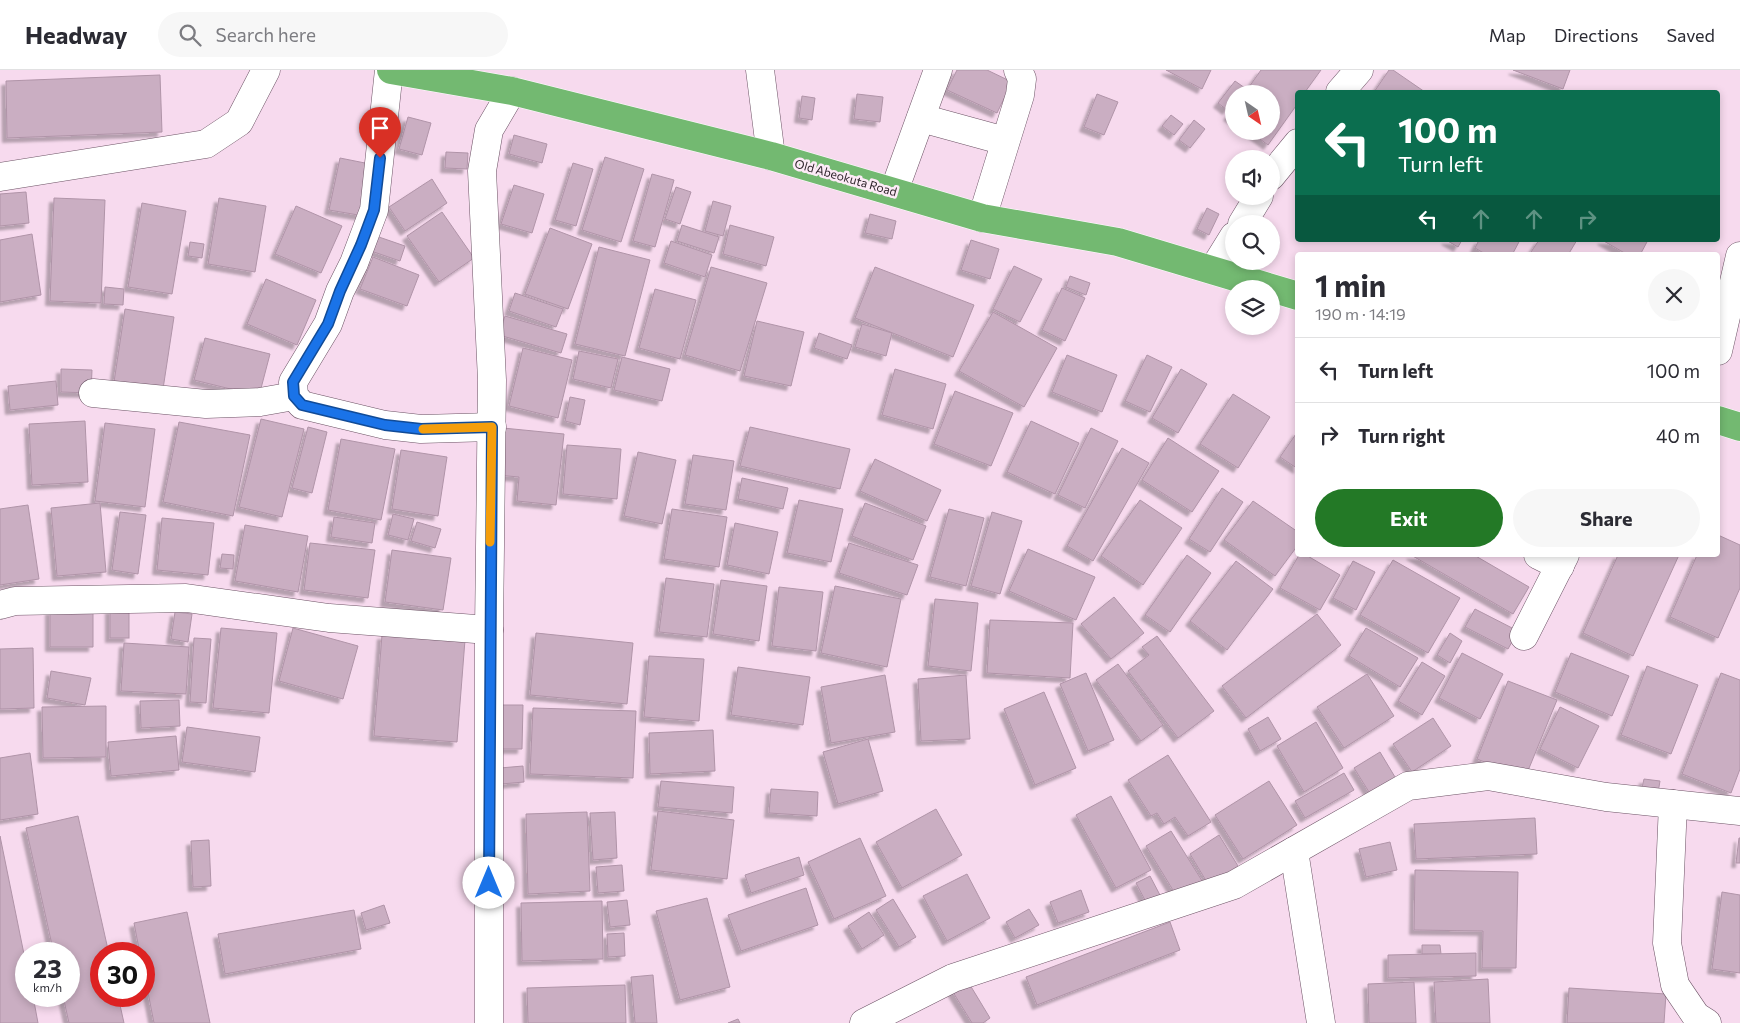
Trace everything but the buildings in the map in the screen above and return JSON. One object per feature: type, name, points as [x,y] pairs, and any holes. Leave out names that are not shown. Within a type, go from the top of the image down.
[{"type":"highway","name":"Old Abeokuta Road","points":[[390,70],[508,83],[771,156],[982,218],[1118,242],[1295,295]]},
{"type":"highway","points":[[1720,421],[1740,426]]},
{"type":"street","points":[[0,177],[206,144],[239,122],[266,70]]},
{"type":"street","points":[[390,70],[374,210],[328,324],[293,382],[294,396],[302,405],[385,425],[421,429],[492,427]]},
{"type":"street","points":[[760,70],[771,156]]},
{"type":"street","points":[[894,192],[938,70]]},
{"type":"street","points":[[982,218],[1020,95],[1022,79],[1018,70]]},
{"type":"street","points":[[1342,90],[1359,70]]},
{"type":"street","points":[[489,1023],[492,380],[482,171],[489,130],[508,83]]},
{"type":"street","points":[[921,118],[1005,141]]},
{"type":"street","points":[[1280,165],[1295,147]]},
{"type":"street","points":[[1213,270],[1225,251]]},
{"type":"street","points":[[1720,342],[1740,256]]},
{"type":"street","points":[[93,393],[206,404],[260,402],[294,396]]},
{"type":"street","points":[[1524,636],[1554,559]]},
{"type":"street","points":[[0,605],[15,601],[186,598],[329,618],[490,630]]},
{"type":"street","points":[[864,1023],[953,978],[1234,885],[1408,786],[1488,776],[1606,797],[1740,811]]},
{"type":"street","points":[[1673,804],[1667,943],[1675,985],[1696,1016],[1706,1023]]},
{"type":"street","points":[[1294,851],[1321,1023]]},
{"type":"slow traffic","points":[[423,429],[492,427],[490,542]]},
{"type":"route","points":[[380,158],[374,210],[328,324],[293,382],[294,396],[302,405],[385,425],[421,429],[492,427],[489,650],[489,883]]}]
